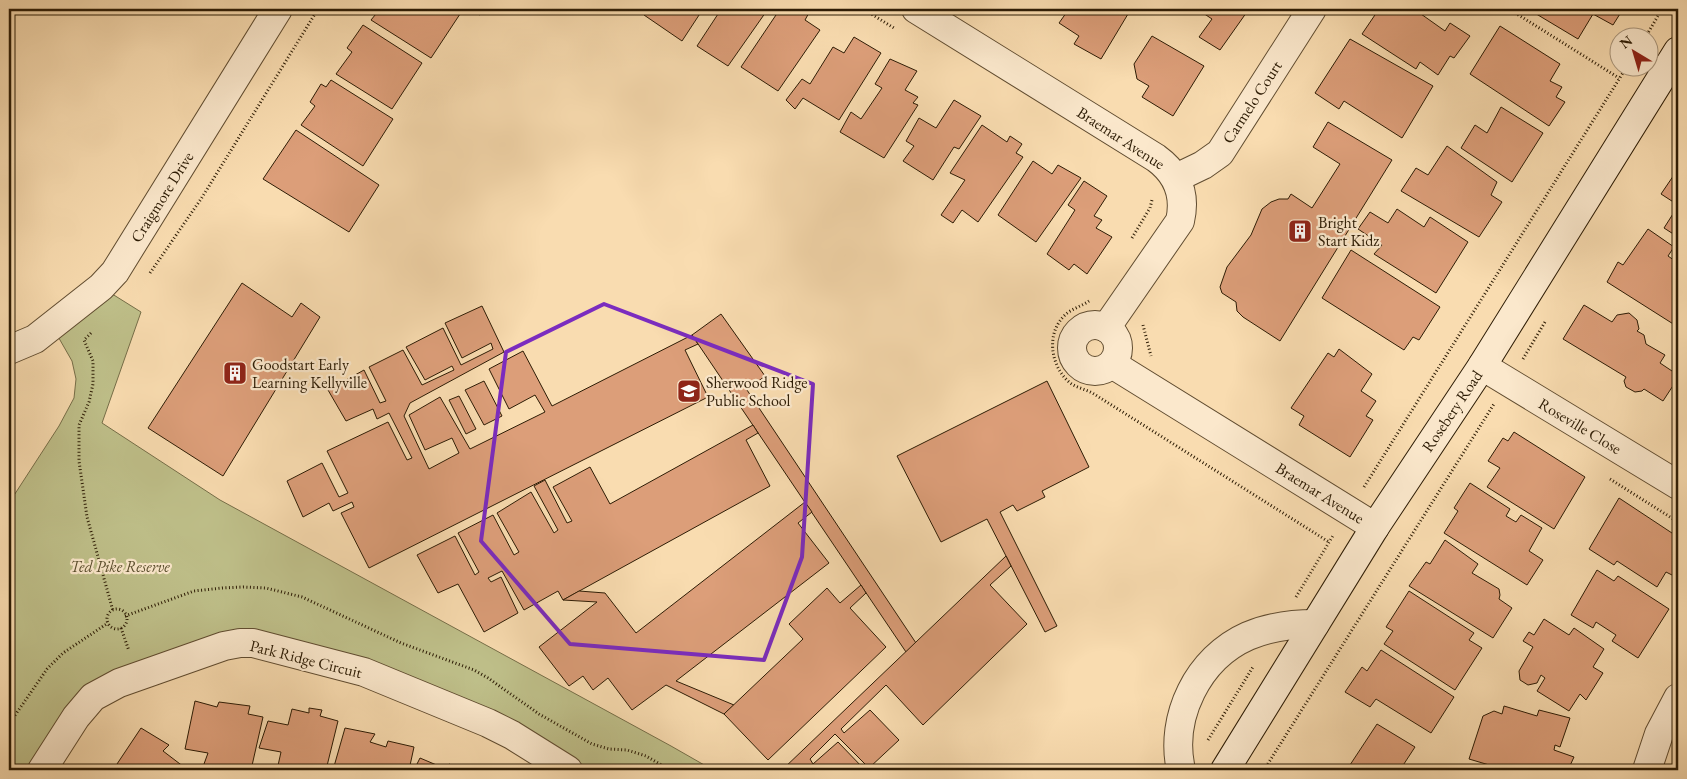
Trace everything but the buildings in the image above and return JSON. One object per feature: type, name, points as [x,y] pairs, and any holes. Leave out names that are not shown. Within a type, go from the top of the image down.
[{"type":"street","name":"Craigmore Drive","points":[[9,350],[35,339],[101,287],[115,272],[278,9]]},
{"type":"street","name":"Braemar Avenue","points":[[916,9],[1156,158],[1176,178],[1182,197],[1180,221],[1106,328]]},
{"type":"street","name":"Carmelo Court","points":[[1176,178],[1203,165],[1220,153],[1312,9]]},
{"type":"street","name":"Rosebery Road","points":[[1225,770],[1375,527],[1482,366],[1678,51]]},
{"type":"street","points":[[1092,326],[1106,328],[1112,334],[1118,349],[1112,364],[1099,371],[1085,369],[1079,365],[1072,352],[1075,338],[1079,332],[1092,326]]},
{"type":"street","name":"Braemar Avenue","points":[[1112,364],[1375,527]]},
{"type":"street","name":"Roseville Close","points":[[1482,366],[1678,485]]},
{"type":"street","points":[[1181,770],[1178,751],[1181,715],[1195,684],[1216,657],[1230,645],[1247,636],[1293,624],[1315,624]]},
{"type":"street","name":"Park Ridge Circuit","points":[[42,770],[76,717],[93,697],[119,683],[224,646],[240,643],[269,646],[364,672],[390,682],[496,727],[568,770]]},
{"type":"street","points":[[1647,770],[1659,734],[1678,698]]},
{"type":"path","points":[[148,275],[201,199],[318,9]]},
{"type":"path","points":[[863,9],[896,30]]},
{"type":"path","points":[[1509,9],[1610,72]]},
{"type":"path","points":[[1650,28],[1662,9]]},
{"type":"path","points":[[1204,745],[1619,78]]},
{"type":"path","points":[[1131,238],[1150,208],[1152,201],[1150,195]]},
{"type":"path","points":[[1091,299],[1066,314],[1055,332],[1052,343],[1056,364],[1068,381],[1094,394],[1329,542]]},
{"type":"path","points":[[1264,770],[1549,315]]},
{"type":"path","points":[[96,328],[84,340],[93,361],[93,384],[89,402],[79,425],[79,461],[87,517],[113,611]]},
{"type":"path","points":[[113,611],[122,611],[126,622],[123,626],[118,629],[112,628],[108,623],[108,614],[113,611]]},
{"type":"path","points":[[9,724],[47,669],[63,653],[108,623]]},
{"type":"highlighted area","points":[[604,304],[813,384],[802,557],[764,660],[570,644],[481,541],[506,352]]},
{"type":"green space","name":"Ted Pike Reserve","points":[[101,287],[141,312],[102,423],[220,500],[713,770],[568,770],[269,646],[119,683],[42,770],[9,770],[9,503],[59,426],[74,398],[76,379],[72,361],[52,326]]},
{"type":"place","name":"Bright Start Kidz","points":[[1300,231]]},
{"type":"place","name":"Goodstart Early Learning Kellyville","points":[[235,373]]},
{"type":"place","name":"Sherwood Ridge Public School","points":[[689,391]]}]
